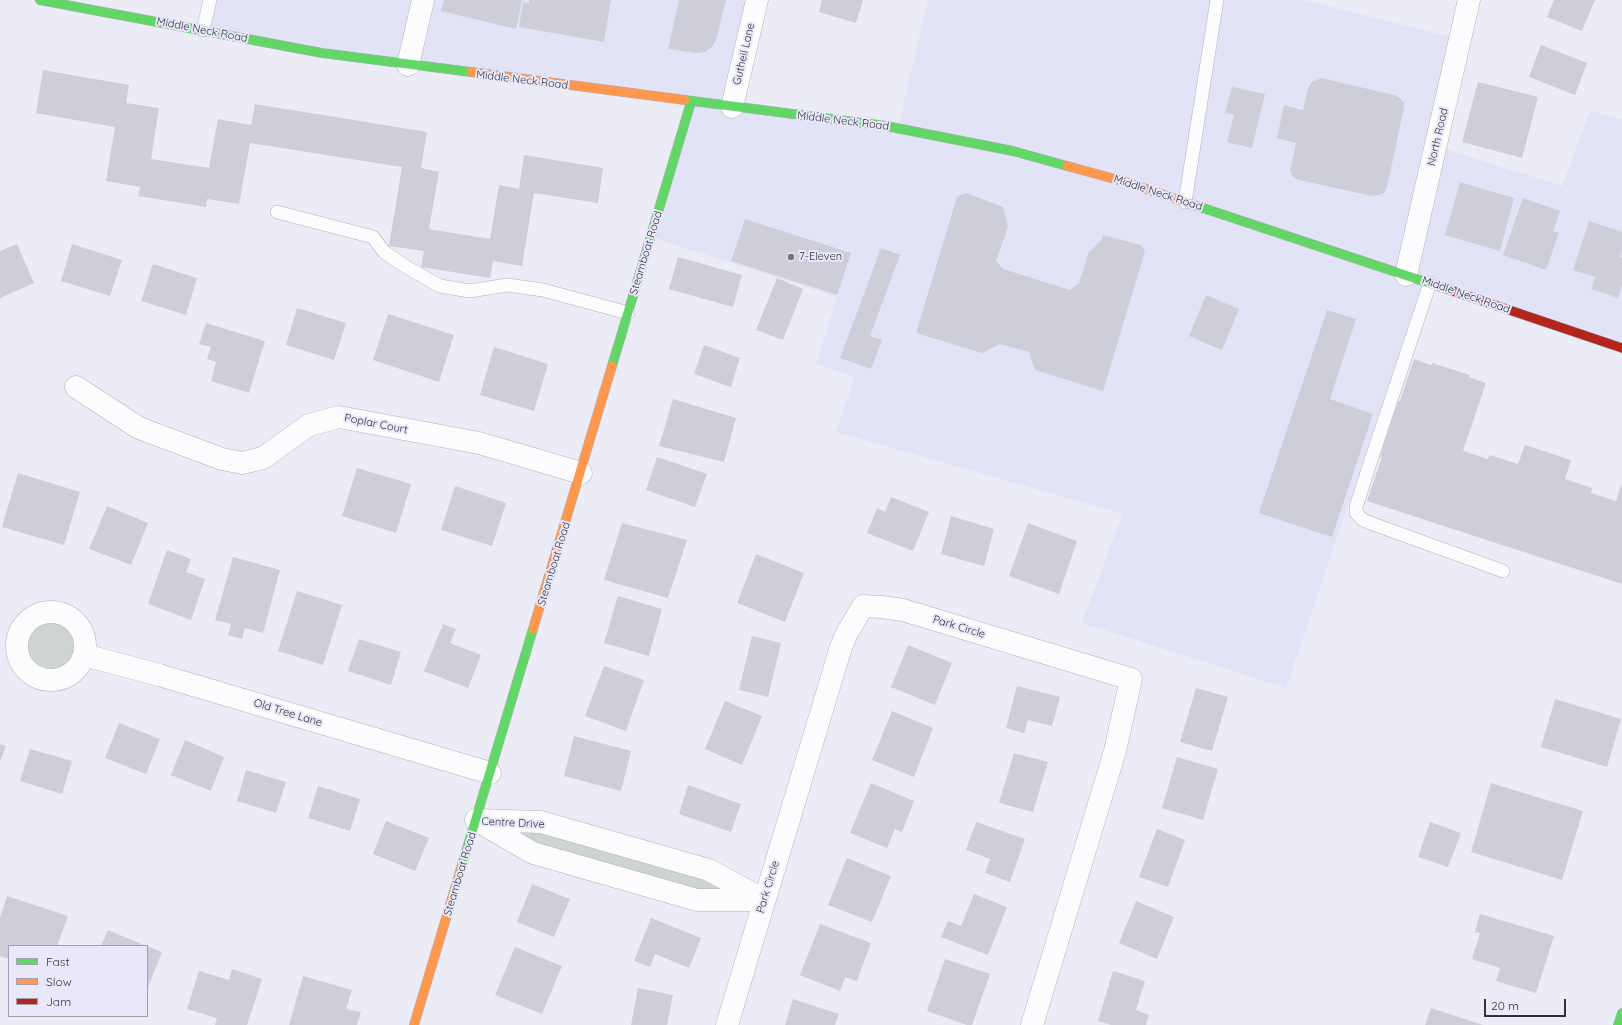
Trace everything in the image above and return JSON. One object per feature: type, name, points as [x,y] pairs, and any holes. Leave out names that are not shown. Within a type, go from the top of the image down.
[{"type":"main road","name":"Middle Neck Road","points":[[50,1],[322,53],[691,102],[886,126],[1012,151],[1122,181],[1622,348]]},
{"type":"main road","name":"Steamboat Road","points":[[414,1025],[691,102]]},
{"type":"main road","points":[[1618,1025],[1622,1013]]},
{"type":"street","points":[[408,65],[423,0]]},
{"type":"street","name":"Gutheil Lane","points":[[732,107],[757,0]]},
{"type":"street","name":"North Road","points":[[1406,275],[1470,0]]},
{"type":"street","name":"Poplar Court","points":[[76,388],[139,428],[222,459],[242,463],[263,458],[309,425],[339,417],[479,443],[581,472]]},
{"type":"street","name":"Park Circle","points":[[727,1025],[841,647],[847,633],[863,606],[903,610],[1131,679],[1115,751],[1032,1025]]},
{"type":"street","name":"Old Tree Lane","points":[[84,656],[159,675],[490,773]]},
{"type":"street","name":"Centre Drive","points":[[476,820],[541,822],[708,870],[764,900]]},
{"type":"street","name":"Centre Drive","points":[[476,820],[533,853],[697,900],[764,900]]},
{"type":"lane","points":[[203,30],[210,0]]},
{"type":"lane","points":[[1185,202],[1217,0]]},
{"type":"lane","points":[[277,212],[373,237],[384,252],[408,268],[440,286],[470,291],[507,285],[543,290],[628,313]]},
{"type":"lane","points":[[1430,283],[1371,460],[1356,507],[1356,513],[1363,520],[1373,524],[1503,571]]},
{"type":"shaded area","points":[[210,0],[757,0],[732,107],[898,127],[928,0],[1305,0],[1460,39],[1436,146],[1562,186],[1590,111],[1622,119],[1622,348],[1424,281],[1286,688],[1082,623],[1122,514],[836,432],[855,377],[816,364],[837,297],[651,237],[691,102],[203,30]]},
{"type":"shaded area","points":[[50,617],[66,622],[74,630],[79,646],[74,662],[66,670],[50,675],[34,670],[26,662],[21,646],[26,630],[34,622]]},
{"type":"shaded area","points":[[498,826],[539,828],[707,875],[745,895],[697,893],[534,845]]},
{"type":"building","points":[[444,0],[522,0],[516,29],[441,11]]},
{"type":"building","points":[[529,0],[611,0],[604,42],[519,27],[523,2],[529,3]]},
{"type":"building","points":[[679,0],[726,0],[716,40],[712,47],[705,52],[697,53],[668,49]]},
{"type":"building","points":[[822,0],[863,0],[856,23],[819,12]]},
{"type":"building","points":[[1554,0],[1595,0],[1582,31],[1547,17]]},
{"type":"building","points":[[1541,45],[1587,63],[1575,95],[1529,77]]},
{"type":"building","points":[[43,70],[129,85],[126,103],[159,108],[151,159],[209,168],[218,119],[251,125],[255,104],[427,132],[421,168],[439,172],[429,229],[490,239],[499,185],[519,189],[524,155],[603,168],[598,203],[534,193],[522,266],[493,261],[490,278],[421,267],[424,251],[389,246],[402,167],[250,143],[239,204],[207,199],[206,207],[138,196],[140,187],[106,181],[115,127],[36,113]]},
{"type":"building","points":[[1321,78],[1394,95],[1400,98],[1404,103],[1387,187],[1384,193],[1372,196],[1299,180],[1293,177],[1290,171],[1296,143],[1277,138],[1284,105],[1303,110],[1308,88],[1312,82]]},
{"type":"building","points":[[1478,82],[1538,97],[1522,158],[1462,142]]},
{"type":"building","points":[[1232,87],[1265,94],[1252,148],[1227,142],[1234,115],[1225,113]]},
{"type":"building","points":[[1460,182],[1514,198],[1500,251],[1445,235]]},
{"type":"building","points":[[966,193],[1003,207],[1008,227],[996,261],[1003,269],[1070,290],[1079,283],[1089,252],[1102,239],[1103,235],[1141,245],[1145,251],[1103,391],[1035,370],[1029,352],[1000,344],[982,353],[916,333],[957,197]]},
{"type":"building","points":[[1523,198],[1560,211],[1553,231],[1559,233],[1546,270],[1503,255]]},
{"type":"building","name":"7-Eleven","points":[[745,219],[851,253],[837,295],[731,261]]},
{"type":"building","points":[[1589,221],[1622,232],[1622,250],[1620,257],[1622,258],[1622,285],[1618,298],[1591,289],[1595,277],[1573,270]]},
{"type":"building","points":[[17,244],[34,283],[0,298],[0,251]]},
{"type":"building","points":[[72,244],[122,260],[110,296],[61,281]]},
{"type":"building","points":[[881,248],[900,255],[870,336],[882,340],[871,369],[840,358]]},
{"type":"building","points":[[678,257],[742,275],[733,307],[669,289]]},
{"type":"building","points":[[153,264],[197,278],[186,315],[141,301]]},
{"type":"building","points":[[777,278],[803,289],[783,340],[756,330]]},
{"type":"building","points":[[1206,295],[1239,309],[1222,350],[1189,336]]},
{"type":"building","points":[[297,308],[346,323],[334,360],[286,345]]},
{"type":"building","points":[[1327,310],[1356,319],[1330,399],[1373,414],[1332,537],[1259,513]]},
{"type":"building","points":[[388,314],[454,335],[439,382],[373,360]]},
{"type":"building","points":[[206,323],[265,341],[249,393],[211,381],[216,362],[207,359],[211,347],[199,344]]},
{"type":"building","points":[[704,345],[740,358],[731,387],[694,374]]},
{"type":"building","points":[[494,347],[548,364],[534,411],[480,395]]},
{"type":"building","points":[[1414,359],[1470,375],[1469,377],[1486,383],[1463,451],[1488,459],[1490,455],[1518,464],[1525,445],[1571,460],[1565,479],[1592,488],[1591,493],[1616,501],[1622,483],[1622,584],[1367,501],[1382,457],[1380,457],[1398,401],[1400,401]]},
{"type":"building","points":[[673,399],[736,418],[724,462],[659,446]]},
{"type":"building","points":[[657,457],[707,474],[695,507],[646,490]]},
{"type":"building","points":[[357,468],[411,484],[396,533],[342,516]]},
{"type":"building","points":[[18,473],[80,492],[64,545],[2,527]]},
{"type":"building","points":[[455,486],[506,503],[492,546],[441,530]]},
{"type":"building","points":[[891,497],[929,512],[913,551],[867,533],[877,508],[885,512]]},
{"type":"building","points":[[107,506],[148,523],[131,565],[89,549]]},
{"type":"building","points":[[951,516],[994,529],[984,566],[941,554]]},
{"type":"building","points":[[622,523],[687,540],[668,598],[604,580]]},
{"type":"building","points":[[1028,523],[1077,541],[1059,594],[1009,576]]},
{"type":"building","points":[[167,550],[191,559],[186,572],[205,579],[191,620],[148,604]]},
{"type":"building","points":[[756,554],[804,573],[785,622],[737,603]]},
{"type":"building","points":[[233,557],[280,570],[263,633],[245,628],[242,639],[228,635],[231,624],[215,620]]},
{"type":"building","points":[[297,591],[342,605],[323,665],[278,651]]},
{"type":"building","points":[[618,596],[662,609],[649,656],[604,643]]},
{"type":"building","points":[[443,624],[456,629],[450,643],[481,655],[468,688],[424,671]]},
{"type":"building","points":[[752,636],[781,643],[768,697],[739,690]]},
{"type":"building","points":[[359,639],[401,652],[391,685],[348,671]]},
{"type":"building","points":[[908,645],[952,663],[935,705],[891,687]]},
{"type":"building","points":[[604,666],[644,680],[626,731],[585,716]]},
{"type":"building","points":[[1017,686],[1060,697],[1052,726],[1028,720],[1024,733],[1006,728]]},
{"type":"building","points":[[1196,688],[1228,697],[1212,751],[1180,742]]},
{"type":"building","points":[[1555,699],[1621,719],[1607,767],[1541,747]]},
{"type":"building","points":[[725,701],[762,716],[742,765],[705,749]]},
{"type":"building","points":[[892,711],[933,728],[914,777],[872,760]]},
{"type":"building","points":[[119,723],[160,739],[146,774],[105,758]]},
{"type":"building","points":[[574,736],[631,751],[621,791],[564,776]]},
{"type":"building","points":[[185,740],[224,757],[211,791],[171,775]]},
{"type":"building","points":[[0,744],[6,746],[0,762]]},
{"type":"building","points":[[30,749],[72,761],[62,794],[20,781]]},
{"type":"building","points":[[1014,753],[1048,762],[1033,812],[999,803]]},
{"type":"building","points":[[1177,757],[1218,769],[1203,820],[1162,808]]},
{"type":"building","points":[[246,770],[286,782],[276,813],[237,801]]},
{"type":"building","points":[[871,783],[914,801],[902,832],[895,829],[887,848],[850,833]]},
{"type":"building","points":[[1491,783],[1583,811],[1562,880],[1471,852]]},
{"type":"building","points":[[688,785],[741,804],[731,832],[679,814]]},
{"type":"building","points":[[318,786],[360,799],[350,831],[308,818]]},
{"type":"building","points":[[386,821],[429,838],[415,871],[373,854]]},
{"type":"building","points":[[976,822],[1025,839],[1010,882],[985,873],[990,859],[966,850]]},
{"type":"building","points":[[1430,822],[1461,833],[1448,867],[1418,857]]},
{"type":"building","points":[[1157,829],[1185,840],[1168,887],[1139,877]]},
{"type":"building","points":[[847,858],[891,876],[872,922],[828,905]]},
{"type":"building","points":[[532,884],[570,899],[554,937],[517,922]]},
{"type":"building","points":[[974,894],[1007,907],[988,955],[941,937],[948,921],[961,926]]},
{"type":"building","points":[[7,896],[68,916],[57,945],[8,945],[8,959],[0,956],[0,918]]},
{"type":"building","points":[[1136,901],[1174,917],[1157,959],[1119,943]]},
{"type":"building","points":[[1480,914],[1554,936],[1536,993],[1496,981],[1500,968],[1472,959],[1480,933],[1475,932]]},
{"type":"building","points":[[651,918],[701,938],[689,968],[655,954],[650,967],[634,961]]},
{"type":"building","points":[[820,924],[871,943],[857,981],[845,977],[840,991],[800,975]]},
{"type":"building","points":[[108,930],[144,945],[101,945]]},
{"type":"building","points":[[148,946],[162,952],[148,987]]},
{"type":"building","points":[[515,947],[562,966],[542,1014],[495,995]]},
{"type":"building","points":[[945,959],[990,974],[972,1025],[967,1025],[927,1011]]},
{"type":"building","points":[[232,969],[262,979],[247,1025],[215,1025],[217,1018],[187,1009],[199,971],[229,980]]},
{"type":"building","points":[[1113,971],[1145,981],[1136,1010],[1149,1015],[1146,1025],[1111,1025],[1098,1021]]},
{"type":"building","points":[[303,976],[352,990],[346,1009],[361,1012],[357,1025],[289,1025]]},
{"type":"building","points":[[638,988],[673,995],[667,1025],[631,1025]]},
{"type":"building","points":[[793,999],[839,1014],[835,1025],[785,1025]]},
{"type":"building","points":[[1431,1008],[1483,1025],[1425,1025]]},
{"type":"traffic: fast","points":[[40,0],[322,53],[471,72]]},
{"type":"traffic: fast","points":[[685,100],[886,126],[1013,151],[1067,166]]},
{"type":"traffic: fast","points":[[612,366],[691,102]]},
{"type":"traffic: fast","points":[[1197,206],[1441,287]]},
{"type":"traffic: fast","points":[[462,865],[533,629]]},
{"type":"traffic: fast","points":[[1618,1025],[1622,1013]]},
{"type":"traffic: slow","points":[[471,72],[685,100]]},
{"type":"traffic: slow","points":[[1067,166],[1122,181],[1197,206]]},
{"type":"traffic: slow","points":[[533,629],[612,366]]},
{"type":"traffic: slow","points":[[414,1025],[462,865]]},
{"type":"traffic: jam","points":[[1441,287],[1622,348]]},
{"type":"place","name":"7-Eleven","points":[[791,257]]}]
